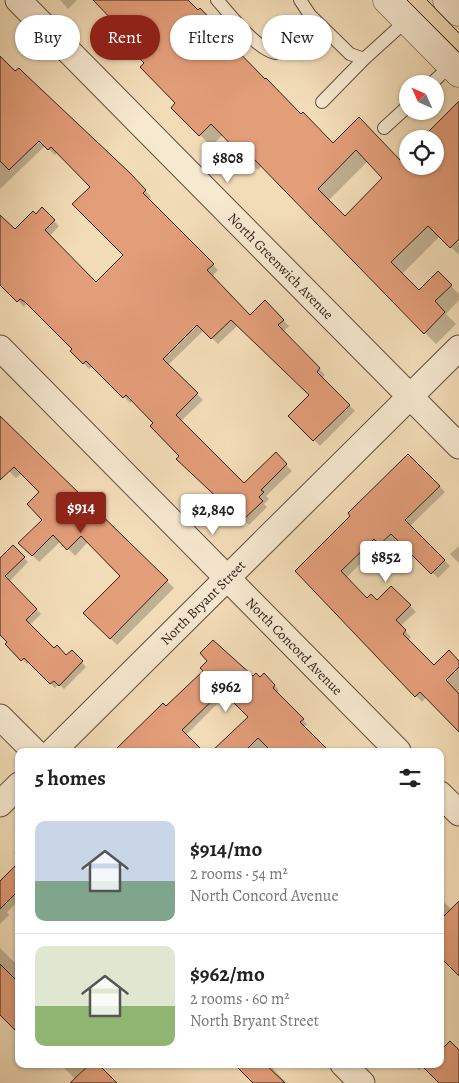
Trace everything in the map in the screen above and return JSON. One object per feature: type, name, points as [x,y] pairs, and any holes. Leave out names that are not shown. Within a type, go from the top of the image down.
[{"type":"street","name":"North Greenwich Avenue","points":[[18,0],[459,446]]},
{"type":"street","points":[[387,0],[455,69]]},
{"type":"street","points":[[447,0],[459,12]]},
{"type":"street","name":"North Concord Avenue","points":[[0,348],[395,748]]},
{"type":"street","name":"North Bryant Street","points":[[56,748],[459,348]]},
{"type":"street","points":[[0,717],[31,748]]},
{"type":"street","points":[[0,804],[15,789]]},
{"type":"street","points":[[444,798],[459,813]]},
{"type":"street","points":[[347,1068],[362,1083]]},
{"type":"lane","points":[[217,0],[262,47]]},
{"type":"lane","points":[[300,0],[310,15]]},
{"type":"lane","points":[[322,102],[407,20]]},
{"type":"lane","points":[[332,36],[350,54],[364,60]]},
{"type":"lane","points":[[444,76],[455,69]]},
{"type":"lane","points":[[384,128],[399,114]]},
{"type":"building","points":[[93,0],[188,0],[198,10],[200,8],[207,15],[170,15],[170,60],[246,60],[301,114],[303,112],[333,143],[359,117],[399,159],[399,175],[444,175],[444,130],[430,130],[440,120],[444,120],[444,116],[459,101],[459,239],[450,248],[428,226],[391,262],[419,290],[438,271],[452,285],[435,301],[445,312],[424,334],[250,155],[245,159],[211,124],[199,136],[171,108],[175,103],[140,67],[144,63],[141,60],[160,60],[160,15],[107,15]],"holes":[[[356,150],[382,178],[345,216],[318,189]]]},
{"type":"building","points":[[0,56],[15,71],[19,68],[130,173],[146,190],[143,193],[214,264],[207,270],[250,315],[265,300],[284,320],[278,325],[320,368],[317,372],[350,405],[313,441],[288,416],[309,395],[231,320],[211,339],[197,325],[163,359],[198,393],[176,415],[244,483],[276,452],[287,464],[261,490],[264,492],[259,497],[263,501],[243,520],[239,517],[234,522],[220,508],[224,504],[176,459],[179,456],[150,426],[153,423],[126,395],[123,398],[86,361],[83,364],[70,351],[72,349],[25,302],[20,299],[17,302],[0,285],[0,215],[15,229],[33,211],[36,214],[42,207],[55,220],[45,230],[96,282],[123,255],[72,204],[90,187],[51,147],[48,150],[39,141],[9,170],[0,161]]},
{"type":"building","points":[[0,416],[168,580],[110,639],[83,613],[120,576],[81,536],[67,550],[53,535],[32,556],[18,543],[42,520],[27,504],[39,492],[14,467],[0,480]]},
{"type":"building","points":[[408,454],[440,486],[405,520],[445,560],[431,574],[391,534],[379,545],[374,539],[341,571],[367,598],[371,594],[377,600],[391,586],[411,605],[396,620],[406,630],[403,634],[434,665],[449,650],[459,661],[459,667],[446,680],[459,694],[459,732],[420,692],[415,697],[295,571],[350,516],[348,513]]},
{"type":"building","points":[[13,545],[25,557],[5,576],[37,609],[26,620],[54,648],[57,645],[66,655],[72,650],[83,661],[59,686],[54,681],[50,684],[24,658],[21,661],[5,644],[7,642],[0,635],[0,558]]},
{"type":"building","points":[[213,640],[253,676],[256,673],[260,677],[264,673],[275,685],[273,688],[304,719],[300,722],[326,748],[268,748],[258,738],[248,748],[215,748],[248,717],[222,691],[182,730],[200,748],[117,748],[163,703],[166,706],[203,671],[200,668],[207,661],[200,653]]},
{"type":"building","points":[[15,866],[15,894],[0,909],[0,881]]},
{"type":"building","points":[[459,901],[459,976],[444,961],[444,916]]},
{"type":"building","points":[[0,964],[15,979],[15,1030],[0,1015]]},
{"type":"building","points":[[450,1041],[459,1050],[459,1083],[439,1083],[424,1068],[444,1068],[444,1047]]},
{"type":"building","points":[[86,1068],[102,1068],[117,1083],[70,1083]]},
{"type":"building","points":[[238,1068],[269,1068],[285,1083],[253,1083]]},
{"type":"tram line","points":[[407,0],[459,52]]},
{"type":"tram line","points":[[427,0],[459,33]]}]
